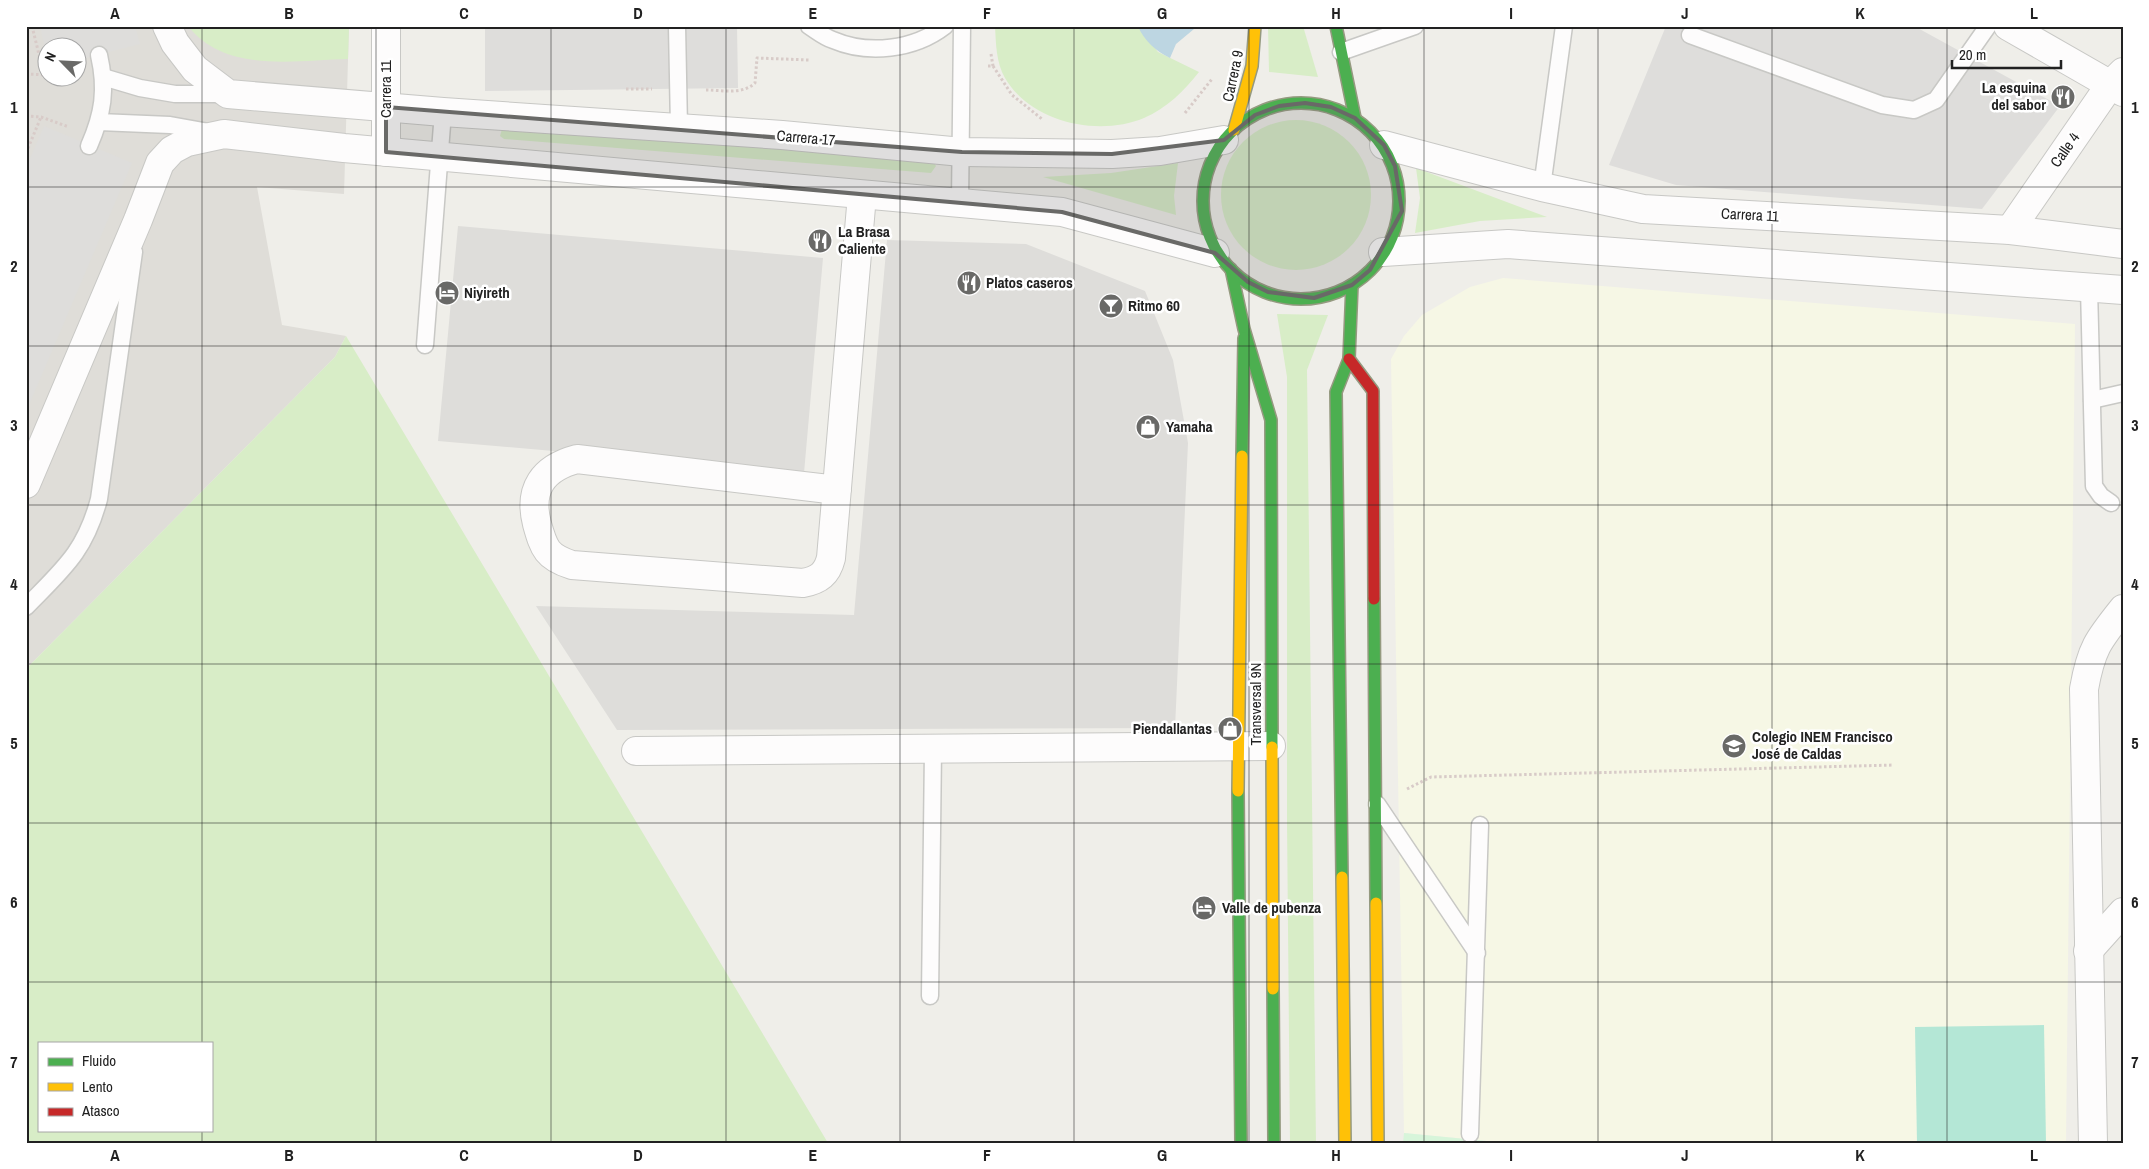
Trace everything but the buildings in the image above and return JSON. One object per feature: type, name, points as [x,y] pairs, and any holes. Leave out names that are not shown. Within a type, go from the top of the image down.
[{"type":"main road","name":"Carrera 9","points":[[1223,261],[1206,233],[1202,213],[1203,192],[1208,171],[1229,135],[1252,66],[1255,26]]},
{"type":"main road","points":[[1336,26],[1355,118]]},
{"type":"main road","points":[[1223,261],[1248,282],[1268,292],[1291,298],[1314,298],[1336,292],[1352,285],[1370,270],[1383,252],[1402,211],[1401,188],[1395,166],[1384,145],[1371,130],[1355,118],[1331,107],[1305,103],[1279,106],[1255,115],[1229,135]]},
{"type":"main road","name":"Transversal 9N","points":[[1223,261],[1271,420],[1274,1143]]},
{"type":"main road","points":[[1345,1143],[1336,392],[1349,359],[1352,285]]},
{"type":"main road","points":[[1241,1143],[1238,746],[1244,329]]},
{"type":"main road","points":[[1349,359],[1373,391],[1378,1143]]},
{"type":"street","points":[[167,26],[175,43],[194,69],[228,94]]},
{"type":"street","name":"Carrera 11","points":[[386,26],[386,152]]},
{"type":"street","points":[[2008,26],[2119,83]]},
{"type":"street","name":"Calle 4","points":[[2010,230],[2119,83]]},
{"type":"street","name":"Carrera 17","points":[[228,94],[443,112],[782,135],[962,152],[1112,154],[1160,151],[1229,135]]},
{"type":"street","points":[[26,484],[138,220],[160,163],[172,150],[187,142],[224,134],[386,152],[1062,212],[1223,261]]},
{"type":"street","name":"Carrera 11","points":[[1384,145],[1542,187],[1643,208],[2010,230],[2123,244]]},
{"type":"street","points":[[837,490],[577,459],[558,466],[543,478],[534,499],[534,513],[542,544],[548,554],[572,565],[803,583],[813,582],[822,576],[828,568],[837,490],[862,195]]},
{"type":"street","points":[[1383,252],[1508,244],[2123,290]]},
{"type":"street","points":[[2094,1143],[2088,951],[2084,689],[2089,659],[2100,636],[2123,609]]},
{"type":"street","points":[[636,751],[1271,746]]},
{"type":"street","points":[[2088,951],[2123,912]]},
{"type":"lane","points":[[677,26],[679,128]]},
{"type":"lane","points":[[809,26],[833,40],[868,49],[902,46],[935,34],[945,26]]},
{"type":"lane","points":[[960,202],[962,26]]},
{"type":"lane","points":[[1341,52],[1415,26]]},
{"type":"lane","points":[[1542,187],[1564,26]]},
{"type":"lane","points":[[1690,36],[1882,105],[1914,110],[1936,100],[1988,26]]},
{"type":"lane","points":[[89,146],[99,122],[103,101],[103,77],[99,55]]},
{"type":"lane","points":[[103,77],[140,88],[175,94],[228,94]]},
{"type":"lane","points":[[425,345],[443,112]]},
{"type":"lane","points":[[99,122],[170,125],[224,134]]},
{"type":"lane","points":[[26,607],[70,562],[83,544],[93,523],[99,499],[138,220]]},
{"type":"lane","points":[[2089,288],[2094,486],[2101,496],[2111,503]]},
{"type":"lane","points":[[2092,400],[2123,393]]},
{"type":"lane","points":[[930,996],[933,749]]},
{"type":"lane","points":[[1377,804],[1477,953]]},
{"type":"lane","points":[[1470,1134],[1480,825]]},
{"type":"path","points":[[32,26],[38,47]]},
{"type":"path","points":[[619,89],[748,89],[755,83],[757,58],[810,60]]},
{"type":"path","points":[[962,65],[993,66],[1012,95],[1046,122]]},
{"type":"path","points":[[1183,115],[1208,87],[1213,78]]},
{"type":"path","points":[[26,116],[41,117],[26,153]]},
{"type":"path","points":[[1377,804],[1431,777],[1894,765]]},
{"type":"highlighted area","points":[[1305,103],[1331,107],[1355,118],[1384,145],[1395,166],[1402,211],[1370,270],[1352,285],[1314,298],[1268,292],[1248,282],[1215,253],[1062,212],[386,152],[386,107],[962,152],[1112,154],[1224,140],[1255,115],[1279,106]]},
{"type":"shaded area","points":[[26,26],[349,26],[344,194],[257,187],[282,325],[346,336],[335,357],[26,669]]},
{"type":"shaded area","points":[[40,26],[135,26],[140,44],[88,57],[88,38],[43,38]]},
{"type":"shaded area","points":[[485,26],[737,26],[738,88],[485,91]]},
{"type":"shaded area","points":[[1666,26],[1914,26],[2060,106],[1982,209],[1676,185],[1609,165]]},
{"type":"shaded area","points":[[44,126],[132,163],[26,412],[26,168]]},
{"type":"shaded area","points":[[458,226],[823,258],[804,473],[438,441]]},
{"type":"shaded area","points":[[887,240],[1026,244],[1145,291],[1173,360],[1188,443],[1175,728],[617,730],[536,606],[854,615]]},
{"type":"shaded area","name":"Colegio INEM Francisco José de Caldas","points":[[1503,278],[2075,324],[2066,1143],[1507,1143],[1404,1133],[1391,359],[1404,336],[1422,315],[1470,287]]},
{"type":"green space","points":[[188,26],[349,26],[348,59],[284,62],[241,58],[222,52],[204,41]]},
{"type":"green space","points":[[995,26],[1138,26],[1158,52],[1199,72],[1174,98],[1144,118],[1126,124],[1107,126],[1087,126],[1067,122],[1031,106],[1005,78],[997,53]]},
{"type":"green space","points":[[1268,26],[1303,26],[1318,77],[1269,72]]},
{"type":"green space","points":[[1296,120],[1325,126],[1349,142],[1365,166],[1371,195],[1365,224],[1349,248],[1325,264],[1296,270],[1267,264],[1243,248],[1227,224],[1221,195],[1227,166],[1243,142],[1267,126]]},
{"type":"green space","points":[[502,129],[931,159],[936,166],[931,173],[504,139],[500,136]]},
{"type":"green space","points":[[1178,163],[1174,196],[1176,215],[1043,177],[1111,173]]},
{"type":"green space","points":[[1416,168],[1547,217],[1480,221],[1415,233],[1420,198]]},
{"type":"green space","points":[[1277,314],[1328,315],[1307,370],[1316,1143],[1290,1143],[1287,822],[1287,377]]},
{"type":"green space","points":[[346,336],[828,1143],[26,1143],[26,669],[335,357]]},
{"type":"green space","points":[[2044,1025],[2046,1143],[1917,1143],[1915,1027]]},
{"type":"green space","points":[[1404,1133],[1507,1143],[1403,1143]]},
{"type":"water","points":[[1138,26],[1194,26],[1194,29],[1176,44],[1170,58],[1151,45]]},
{"type":"traffic: fast","points":[[1336,26],[1355,118]]},
{"type":"traffic: fast","points":[[1291,103],[1311,103],[1339,110],[1363,125],[1377,139],[1392,163],[1399,191],[1399,201],[1399,211],[1392,239],[1377,263],[1363,277],[1339,292],[1311,299],[1291,299],[1263,292],[1239,277],[1225,263],[1210,239],[1203,211],[1203,191],[1210,163],[1225,139],[1239,125],[1263,110],[1291,103]]},
{"type":"traffic: fast","points":[[1231,269],[1244,329],[1271,420],[1272,747]]},
{"type":"traffic: fast","points":[[1342,877],[1336,392],[1349,359],[1352,285]]},
{"type":"traffic: fast","points":[[1242,456],[1244,338]]},
{"type":"traffic: fast","points":[[1374,599],[1376,903]]},
{"type":"traffic: fast","points":[[1238,791],[1241,1143]]},
{"type":"traffic: fast","points":[[1273,989],[1274,1143]]},
{"type":"traffic: slow","points":[[1234,130],[1252,66],[1255,26]]},
{"type":"traffic: slow","points":[[1238,791],[1242,456]]},
{"type":"traffic: slow","points":[[1272,747],[1273,989]]},
{"type":"traffic: slow","points":[[1342,877],[1345,1143]]},
{"type":"traffic: slow","points":[[1376,903],[1378,1143]]},
{"type":"traffic: jam","points":[[1349,359],[1373,391],[1374,599]]},
{"type":"place","name":"La esquina del sabor","points":[[2063,97]]},
{"type":"place","name":"La Brasa Caliente","points":[[820,241]]},
{"type":"place","name":"Platos caseros","points":[[969,283]]},
{"type":"place","name":"Niyireth","points":[[447,293]]},
{"type":"place","name":"Ritmo 60","points":[[1111,306]]},
{"type":"place","name":"Yamaha","points":[[1148,427]]},
{"type":"place","name":"Piendallantas","points":[[1230,729]]},
{"type":"place","name":"Colegio INEM Francisco José de Caldas","points":[[1734,746]]},
{"type":"place","name":"Valle de pubenza","points":[[1204,908]]}]
